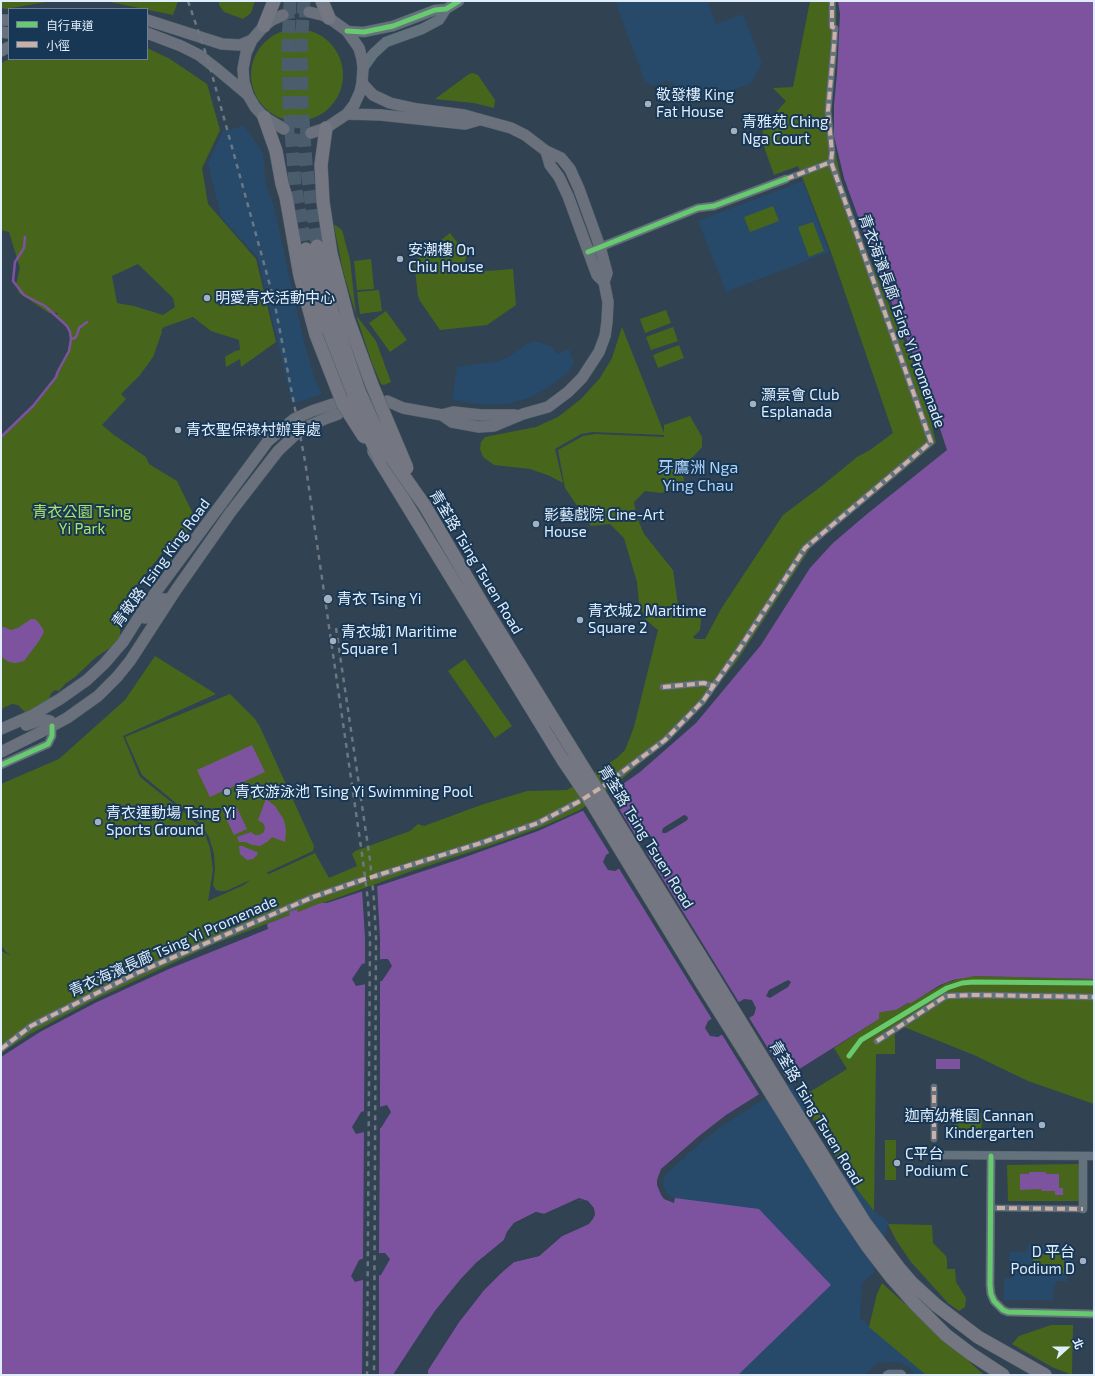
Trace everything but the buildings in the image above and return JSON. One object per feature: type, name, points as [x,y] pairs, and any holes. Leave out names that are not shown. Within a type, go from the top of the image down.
[{"type":"main road","points":[[264,26],[274,1]]},
{"type":"main road","points":[[322,1],[329,18]]},
{"type":"main road","points":[[309,12],[329,18],[347,31],[359,48],[363,68],[362,83],[358,98],[347,114],[326,128],[311,132]]},
{"type":"main road","points":[[283,15],[264,26],[252,40],[246,53],[243,69],[244,82],[248,95],[258,112],[284,129]]},
{"type":"main road","points":[[148,20],[222,44],[240,45],[252,40]]},
{"type":"main road","points":[[148,33],[181,46],[199,55],[248,95]]},
{"type":"main road","points":[[362,83],[373,95],[390,103],[417,109],[464,114],[511,128],[525,135],[546,151],[561,158],[570,169],[582,195],[600,247],[607,273],[604,282],[608,302],[607,322],[605,336],[599,352],[585,373],[568,392],[548,407],[523,414],[494,426],[479,427],[452,422],[442,415],[387,405]]},
{"type":"main road","points":[[347,114],[381,115],[466,124],[480,120]]},
{"type":"main road","points":[[264,117],[276,151],[300,276],[311,319],[323,356],[342,404],[380,460]]},
{"type":"main road","points":[[326,128],[321,165],[323,202],[336,275],[354,338],[386,420],[425,506]]},
{"type":"main road","points":[[546,151],[550,165],[559,177],[568,196],[597,275],[604,282]]},
{"type":"main road","name":"青荃路 Tsing Tsuen Road","points":[[1003,1375],[946,1335],[908,1287],[850,1200],[480,601],[425,506],[394,462],[359,391],[344,351],[312,247],[322,313],[335,355],[380,460],[534,713],[592,803],[832,1194],[864,1241],[908,1287],[978,1337],[1045,1375]]},
{"type":"main road","name":"青敬路 Tsing King Road","points":[[1,729],[38,712],[60,699],[104,664],[128,634],[145,607],[164,599],[278,451],[295,435],[306,427],[327,418],[335,409],[301,416],[288,424],[268,441],[164,599],[130,661],[98,696],[67,718],[1,752]]},
{"type":"main road","points":[[244,476],[265,469]]},
{"type":"main road","points":[[1,736],[37,720],[50,721],[52,726]]},
{"type":"street","points":[[363,68],[373,54],[386,42],[422,29],[439,20],[446,9],[459,1]]},
{"type":"street","name":"青衣海濱長廊 Tsing Yi Promenade","points":[[605,785],[665,740],[703,701],[740,648],[805,548],[931,442],[831,162],[832,152],[828,111],[835,28],[832,27],[832,1]]},
{"type":"street","points":[[347,31],[364,32],[378,30],[399,24],[435,10],[446,9]]},
{"type":"street","points":[[588,252],[698,208],[714,206],[831,162]]},
{"type":"street","points":[[663,687],[704,683],[713,686]]},
{"type":"street","points":[[1,765],[48,744],[52,736],[52,726]]},
{"type":"street","points":[[376,876],[481,843],[538,823],[578,802]]},
{"type":"street","name":"青衣海濱長廊 Tsing Yi Promenade","points":[[1,1048],[32,1026],[137,973],[313,897],[362,880]]},
{"type":"street","points":[[877,1041],[946,996],[1094,997]]},
{"type":"street","points":[[934,1088],[934,1139]]},
{"type":"street","points":[[934,1155],[1094,1156]]},
{"type":"street","points":[[991,1156],[990,1285],[991,1294],[994,1301],[1003,1310],[1008,1312],[1094,1314]]},
{"type":"street","points":[[997,1208],[1083,1209],[1083,1156]]},
{"type":"street","points":[[887,1375],[902,1375]]},
{"type":"shaded area","points":[[615,1],[708,1],[716,24],[743,14],[762,64],[750,84],[710,97],[667,81],[654,86],[645,82]]},
{"type":"shaded area","points":[[838,1],[1094,1],[1094,979],[975,976],[953,980],[940,985],[911,1003],[908,1003],[896,1010],[879,1013],[879,1019],[726,1115],[661,1169],[657,1180],[657,1185],[664,1199],[674,1203],[675,1198],[759,1209],[831,1285],[738,1375],[428,1375],[428,1370],[459,1322],[484,1290],[501,1273],[514,1262],[539,1256],[562,1236],[584,1226],[593,1219],[595,1214],[588,1201],[576,1200],[544,1214],[536,1212],[514,1223],[507,1232],[504,1240],[476,1263],[435,1311],[393,1375],[1,1375],[1,1057],[40,1032],[95,1003],[169,969],[268,929],[267,924],[290,915],[289,912],[297,909],[298,912],[321,903],[327,903],[457,860],[538,831],[589,808],[640,772],[696,723],[761,645],[810,568],[833,543],[947,450],[925,383],[872,255],[844,178],[834,136],[834,105],[840,14]],"holes":[[[684,815],[687,816],[688,819],[686,821],[666,833],[662,832],[663,828]],[[641,833],[649,834],[654,841],[652,848],[615,871],[608,870],[603,862],[606,855]],[[388,959],[392,966],[382,981],[356,986],[352,979],[362,964]],[[788,980],[791,982],[788,987],[770,998],[766,996],[769,990]],[[744,999],[752,1000],[756,1008],[754,1015],[718,1037],[710,1036],[705,1028],[708,1021]],[[387,1105],[391,1112],[381,1128],[356,1134],[352,1127],[361,1112]],[[380,1253],[385,1253],[390,1259],[381,1275],[355,1282],[351,1276],[359,1260]]]},
{"type":"shaded area","points":[[244,126],[263,153],[266,185],[273,203],[303,338],[314,377],[322,394],[292,404],[258,258],[221,217],[208,164],[223,131]]},
{"type":"shaded area","points":[[803,181],[829,252],[726,292],[698,221]]},
{"type":"shaded area","points":[[535,341],[553,347],[556,354],[569,349],[574,364],[567,373],[549,387],[529,398],[507,404],[485,405],[452,400],[457,367],[499,361],[512,355],[526,344]]},
{"type":"shaded area","points":[[31,619],[35,619],[38,622],[44,632],[24,661],[16,663],[9,662],[1,655],[1,626],[11,630],[18,628]]},
{"type":"shaded area","points":[[252,745],[265,772],[210,797],[197,770]]},
{"type":"shaded area","points":[[266,799],[275,806],[284,820],[286,830],[285,842],[272,837],[260,846],[239,842],[237,837],[251,832],[255,835],[263,833],[265,829],[264,824],[258,820]]},
{"type":"shaded area","points":[[237,808],[247,829],[234,835],[224,814]]},
{"type":"shaded area","points":[[239,846],[257,852],[258,854],[253,859],[247,860],[240,854]]},
{"type":"shaded area","points":[[936,1059],[960,1059],[960,1069],[936,1069]]},
{"type":"shaded area","points":[[790,1082],[807,1109],[793,1117],[833,1181],[846,1173],[874,1211],[889,1222],[874,1272],[862,1283],[860,1318],[934,1375],[913,1375],[911,1369],[900,1362],[877,1363],[867,1373],[868,1375],[428,1375],[539,1256],[657,1185],[664,1199],[674,1203],[675,1198],[671,1197],[666,1192],[663,1185],[664,1178],[667,1173],[719,1128]]},
{"type":"shaded area","points":[[1029,1172],[1059,1174],[1059,1188],[1063,1188],[1063,1195],[1055,1195],[1055,1191],[1042,1191],[1041,1189],[1020,1190],[1020,1174],[1029,1174]]},
{"type":"shaded area","points":[[1028,1245],[1069,1246],[1069,1251],[1073,1253],[1073,1269],[1070,1269],[1070,1273],[1067,1273],[1067,1282],[1056,1281],[1056,1284],[1054,1284],[1053,1300],[1004,1300],[1004,1278],[1014,1278],[1014,1271],[1009,1270],[1010,1252],[1025,1252],[1028,1250]]},
{"type":"green space","points":[[1,1],[52,1],[6,9],[1,8]]},
{"type":"green space","points":[[105,1],[178,1],[173,15],[148,10],[148,8],[139,8]]},
{"type":"green space","points":[[219,1],[255,1],[251,13],[243,19],[224,12],[219,5]]},
{"type":"green space","points":[[810,1],[836,1],[837,54],[831,102],[832,138],[847,205],[923,386],[936,443],[811,547],[737,661],[682,727],[623,778],[580,810],[542,827],[495,844],[409,872],[298,912],[297,909],[290,912],[290,915],[214,944],[92,1001],[30,1034],[1,1053],[1,951],[12,956],[6,952],[1,945],[1,784],[59,759],[125,700],[155,656],[216,694],[123,736],[140,777],[185,813],[204,831],[210,848],[213,870],[208,901],[244,885],[250,880],[226,891],[216,890],[213,885],[215,870],[214,854],[209,837],[200,823],[142,775],[125,737],[230,694],[255,719],[260,727],[314,846],[313,851],[266,873],[269,874],[315,853],[329,878],[357,866],[352,854],[355,851],[410,831],[418,824],[424,826],[481,805],[527,791],[567,790],[617,758],[625,750],[634,727],[658,630],[646,620],[639,603],[637,582],[624,538],[610,524],[591,526],[565,488],[558,450],[583,436],[595,434],[664,437],[664,435],[592,432],[581,434],[555,449],[563,483],[550,476],[530,469],[494,465],[483,457],[480,449],[481,442],[485,437],[536,427],[558,417],[581,399],[600,378],[612,358],[622,327],[664,433],[664,425],[690,416],[702,437],[702,447],[693,457],[682,464],[684,482],[662,493],[645,491],[634,502],[636,515],[644,534],[673,570],[678,605],[701,619],[700,630],[693,637],[695,639],[705,639],[721,609],[783,515],[857,457],[870,450],[893,433],[831,252],[798,166],[774,175],[762,141],[763,127],[786,101],[773,88],[793,87]]},
{"type":"green space","points":[[297,29],[314,33],[329,43],[339,58],[343,75],[339,92],[329,107],[314,117],[297,121],[280,117],[265,107],[255,92],[251,75],[255,58],[265,43],[280,33]]},
{"type":"green space","name":"青衣公園 Tsing Yi Park","points":[[148,48],[170,59],[207,84],[220,130],[202,168],[208,204],[256,259],[276,342],[241,367],[240,359],[226,367],[225,357],[235,351],[240,350],[239,340],[211,331],[193,317],[164,327],[161,330],[162,332],[153,357],[140,375],[121,394],[126,399],[102,425],[146,457],[149,464],[177,481],[197,522],[189,526],[187,534],[183,540],[176,536],[138,583],[120,628],[120,641],[95,658],[59,691],[55,690],[51,693],[48,703],[27,714],[18,705],[12,704],[3,708],[1,714],[1,437],[33,406],[56,377],[69,351],[71,339],[67,326],[56,316],[58,313],[49,313],[19,293],[16,284],[20,268],[9,232],[1,230],[1,63],[8,60],[148,60]],"holes":[[[138,264],[173,298],[175,307],[163,315],[134,306],[117,303],[112,276]]]},
{"type":"green space","points":[[473,73],[478,75],[495,100],[494,108],[474,103],[435,99],[469,74]]},
{"type":"green space","points":[[773,206],[779,221],[750,232],[744,217]]},
{"type":"green space","points":[[813,222],[824,251],[809,257],[798,227]]},
{"type":"green space","points":[[335,225],[342,230],[350,260],[356,315],[343,271]]},
{"type":"green space","points":[[450,233],[467,255],[464,264],[487,271],[513,269],[516,305],[487,325],[440,330],[420,301],[418,296],[414,261]]},
{"type":"green space","points":[[371,259],[374,289],[357,290],[354,261]]},
{"type":"green space","points":[[379,290],[382,311],[360,314],[357,292]]},
{"type":"green space","points":[[666,310],[671,323],[645,333],[640,319]]},
{"type":"green space","points":[[386,311],[407,340],[390,352],[369,323]]},
{"type":"green space","points":[[356,315],[376,341],[391,382],[384,385],[381,384],[372,363]]},
{"type":"green space","points":[[673,327],[678,341],[651,350],[646,337]]},
{"type":"green space","points":[[679,345],[684,358],[658,368],[653,355]]},
{"type":"green space","points":[[465,659],[512,726],[495,738],[448,671]]},
{"type":"green space","points":[[965,977],[1094,979],[1094,1104],[1028,1081],[974,1055],[904,1027],[895,1033],[895,1054],[876,1054],[874,1211],[849,1179],[800,1098],[847,1069],[834,1048],[879,1019],[879,1013],[896,1010],[946,983]]},
{"type":"green space","points":[[954,1113],[982,1113],[981,1138],[954,1138]]},
{"type":"green space","points":[[885,1140],[896,1140],[896,1180],[885,1180]]},
{"type":"green space","points":[[1080,1164],[1080,1201],[1008,1201],[1007,1165]]},
{"type":"green space","points":[[888,1224],[932,1225],[933,1243],[946,1256],[947,1269],[955,1269],[956,1282],[966,1298],[965,1307],[959,1311],[948,1303],[911,1262],[896,1240]]},
{"type":"green space","points":[[1033,1254],[1064,1254],[1064,1273],[1033,1272]]},
{"type":"green space","points":[[882,1283],[984,1375],[926,1375],[869,1327],[877,1294]]},
{"type":"green space","points":[[1051,1325],[1073,1325],[1072,1375],[1052,1367],[1012,1344],[1019,1336]]},
{"type":"pier","points":[[609,792],[637,838],[610,854],[582,809]]},
{"type":"pier","points":[[645,850],[740,1004],[713,1021],[618,867]]},
{"type":"pier","points":[[377,884],[380,962],[365,965],[362,889]]},
{"type":"pier","points":[[380,979],[380,1108],[364,1113],[365,983]]},
{"type":"pier","points":[[748,1016],[787,1079],[760,1096],[721,1033]]},
{"type":"pier","points":[[380,1126],[379,1255],[363,1261],[364,1130]]},
{"type":"pier","points":[[579,1198],[588,1201],[594,1208],[595,1214],[589,1224],[562,1236],[539,1256],[514,1262],[501,1273],[484,1290],[459,1322],[428,1370],[428,1375],[426,1375],[426,1369],[457,1321],[499,1272],[513,1261],[538,1254],[561,1235],[588,1222],[593,1211],[587,1203],[580,1200],[545,1216],[536,1214],[515,1224],[505,1241],[462,1281],[437,1312],[396,1375],[393,1375],[435,1311],[476,1263],[504,1240],[507,1232],[514,1223],[536,1212],[544,1214]]},
{"type":"pier","points":[[379,1274],[379,1375],[362,1375],[363,1279]]},
{"type":"waterway","points":[[25,237],[24,248],[15,262],[13,281],[24,295],[45,306],[67,326],[71,339]]},
{"type":"waterway","points":[[1,437],[33,406],[56,377],[69,351],[71,339],[75,338],[79,328],[87,322]]},
{"type":"tunnel","points":[[290,1],[288,44],[289,106],[295,185],[306,249]]},
{"type":"tunnel","points":[[304,1],[301,50],[302,105],[306,163],[317,246]]},
{"type":"tunnel","points":[[283,15],[296,12],[309,12]]},
{"type":"tunnel","points":[[284,129],[292,132],[311,133]]},
{"type":"tunnel","points":[[362,880],[376,876]]},
{"type":"railway","points":[[188,1],[208,60],[274,300],[305,461],[363,861],[368,901],[370,938],[367,1375]]},
{"type":"railway","points":[[336,628],[370,860],[376,938],[374,1375]]},
{"type":"marked path","points":[[1,1049],[31,1026],[137,973],[313,897],[538,823],[580,801],[605,785],[665,740],[703,701],[740,648],[805,548],[931,442],[831,162],[832,152],[828,111],[835,28],[832,27],[832,1]]},
{"type":"marked path","points":[[786,179],[831,162]]},
{"type":"marked path","points":[[663,687],[704,683],[713,686]]},
{"type":"marked path","points":[[877,1041],[946,996],[1094,997]]},
{"type":"marked path","points":[[934,1087],[934,1139]]},
{"type":"marked path","points":[[997,1208],[1083,1209]]},
{"type":"cycle path","points":[[347,31],[364,32],[393,26],[435,10],[446,9],[459,1]]},
{"type":"cycle path","points":[[588,252],[698,208],[714,206],[786,179]]},
{"type":"cycle path","points":[[1,765],[48,744],[52,736],[52,726]]},
{"type":"cycle path","points":[[849,1056],[861,1040],[947,988],[962,983],[1094,983]]},
{"type":"cycle path","points":[[991,1156],[990,1285],[991,1294],[994,1301],[1003,1310],[1008,1312],[1094,1314]]},
{"type":"place","name":"敬發樓 King Fat House","points":[[648,104]]},
{"type":"place","name":"青雅苑 Ching Nga Court","points":[[734,131]]},
{"type":"place","name":"安潮樓 On Chiu House","points":[[400,259]]},
{"type":"place","name":"明愛青衣活動中心","points":[[207,298]]},
{"type":"place","name":"灝景會 Club Esplanada","points":[[753,404]]},
{"type":"place","name":"青衣聖保祿村辦事處","points":[[178,430]]},
{"type":"place","name":"影藝戲院 Cine-Art House","points":[[536,524]]},
{"type":"place","name":"青衣 Tsing Yi","points":[[328,599]]},
{"type":"place","name":"青衣城2 Maritime Square 2","points":[[580,620]]},
{"type":"place","name":"青衣城1 Maritime Square 1","points":[[333,641]]},
{"type":"place","name":"青衣游泳池 Tsing Yi Swimming Pool","points":[[227,792]]},
{"type":"place","name":"青衣運動場 Tsing Yi Sports Ground","points":[[98,822]]},
{"type":"place","name":"迦南幼稚園 Cannan Kindergarten","points":[[1042,1125]]},
{"type":"place","name":"C平台 Podium C","points":[[897,1163]]},
{"type":"place","name":"D 平台 Podium D","points":[[1083,1261]]},
{"type":"district","name":"牙鷹洲 Nga Ying Chau","points":[[698,477]]}]
